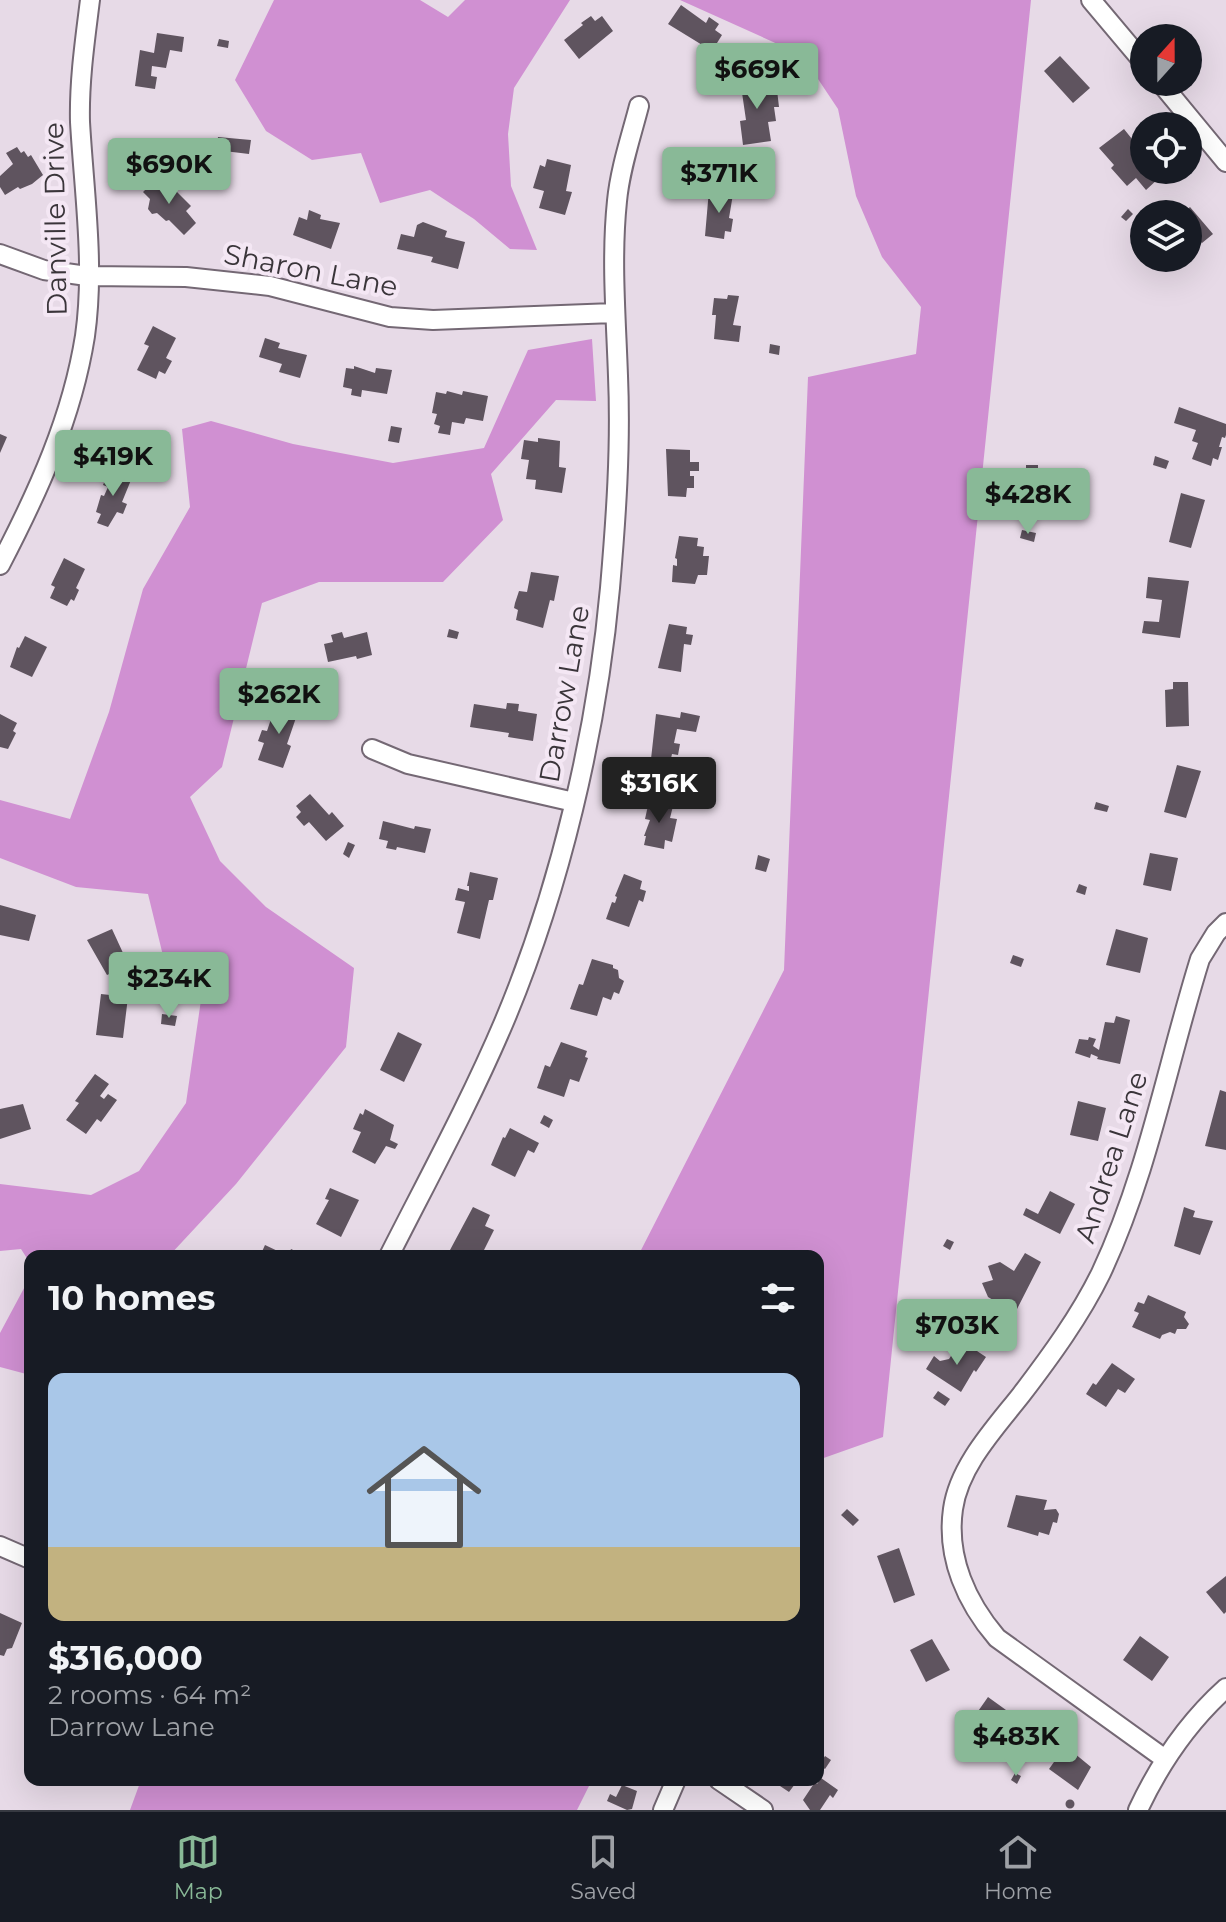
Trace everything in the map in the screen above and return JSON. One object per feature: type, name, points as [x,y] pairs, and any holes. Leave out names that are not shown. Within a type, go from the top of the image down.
[{"type":"street","name":"Danville Drive","points":[[0,565],[62,432],[85,334],[86,189],[80,119],[90,0]]},
{"type":"street","points":[[1091,0],[1130,46]]},
{"type":"street","points":[[1172,96],[1226,162]]},
{"type":"street","name":"Darrow Lane","points":[[392,1250],[505,1020],[547,900],[574,802],[603,656],[610,589],[619,451],[614,243],[617,197],[639,106]]},
{"type":"street","name":"Sharon Lane","points":[[0,254],[44,270],[87,276],[186,277],[270,286],[390,317],[433,320],[614,313]]},
{"type":"street","points":[[372,749],[408,764],[574,802]]},
{"type":"street","name":"Andrea Lane","points":[[1165,1759],[997,1638],[978,1615],[956,1565],[953,1509],[974,1458],[1076,1318],[1099,1276],[1136,1189],[1200,959],[1226,923]]},
{"type":"street","points":[[0,1546],[24,1556]]},
{"type":"street","points":[[1138,1810],[1165,1759],[1188,1726],[1226,1688]]},
{"type":"street","points":[[663,1810],[673,1786]]},
{"type":"street","points":[[728,1786],[763,1810]]},
{"type":"shaded area","points":[[274,0],[420,0],[448,17],[465,0],[570,0],[514,88],[508,134],[511,186],[537,250],[510,249],[474,219],[430,190],[380,203],[361,153],[312,160],[266,131],[235,80]]},
{"type":"shaded area","points":[[680,0],[1031,0],[883,1437],[824,1458],[824,1250],[641,1250],[784,970],[808,377],[916,354],[921,307],[882,257],[856,196],[838,109],[802,55]]},
{"type":"shaded area","points":[[592,339],[596,401],[556,400],[491,474],[503,520],[443,582],[319,582],[262,603],[222,767],[190,797],[220,861],[266,907],[354,968],[346,1047],[236,1184],[175,1250],[24,1250],[24,1254],[21,1249],[0,1251],[0,1184],[91,1195],[139,1171],[186,1103],[201,1000],[166,968],[148,894],[76,887],[0,858],[0,800],[70,819],[109,712],[143,589],[190,507],[182,429],[211,421],[293,444],[393,463],[484,448],[528,350]]},
{"type":"shaded area","points":[[24,1288],[24,1373],[0,1367],[0,1333]]},
{"type":"shaded area","points":[[139,1786],[589,1786],[577,1810],[130,1810]]},
{"type":"building","points":[[681,5],[706,23],[709,17],[719,24],[715,30],[722,35],[712,51],[668,24]]},
{"type":"building","points":[[591,16],[595,21],[602,16],[613,31],[579,59],[564,40]]},
{"type":"building","points":[[157,33],[184,37],[182,52],[170,50],[166,68],[152,66],[151,76],[157,77],[155,89],[135,86],[140,50],[154,53]]},
{"type":"building","points":[[219,39],[229,41],[228,48],[217,46]]},
{"type":"building","points":[[1060,56],[1090,88],[1073,103],[1044,71]]},
{"type":"building","points":[[763,76],[765,92],[777,90],[779,107],[774,107],[776,121],[768,122],[771,141],[743,145],[740,121],[746,120],[740,79]]},
{"type":"building","points":[[1124,129],[1130,136],[1130,183],[1127,186],[1111,168],[1114,165],[1099,148]]},
{"type":"building","points":[[218,137],[251,140],[249,154],[216,150]]},
{"type":"building","points":[[17,147],[28,157],[31,155],[43,175],[32,184],[18,187],[5,195],[0,187],[0,176],[13,164],[6,153]]},
{"type":"building","points":[[547,159],[571,165],[566,191],[572,192],[565,215],[539,208],[544,191],[533,188],[540,165],[545,167]]},
{"type":"building","points":[[157,178],[169,190],[172,187],[191,206],[186,211],[196,223],[184,235],[169,220],[157,213],[152,214],[148,209],[150,199],[143,192]]},
{"type":"building","points":[[709,190],[733,194],[729,218],[733,219],[731,232],[725,231],[724,239],[705,236]]},
{"type":"building","points":[[1128,209],[1130,211],[1126,221],[1121,217]]},
{"type":"building","points":[[309,210],[321,215],[320,219],[340,223],[331,249],[293,235],[299,217],[307,220]]},
{"type":"building","points":[[1202,221],[1213,234],[1202,243]]},
{"type":"building","points":[[423,222],[447,231],[445,237],[465,242],[458,269],[431,262],[433,257],[397,249],[401,234],[414,237],[417,225]]},
{"type":"building","points":[[728,295],[739,296],[733,325],[741,326],[739,342],[714,339],[714,298],[727,299]]},
{"type":"building","points":[[153,326],[176,338],[166,358],[172,361],[165,374],[159,371],[156,379],[137,370],[149,346],[144,344]]},
{"type":"building","points":[[265,338],[280,343],[278,348],[307,355],[300,378],[279,372],[282,364],[259,357]]},
{"type":"building","points":[[770,344],[780,346],[779,355],[769,353]]},
{"type":"building","points":[[354,366],[375,373],[376,368],[392,370],[387,394],[362,390],[361,397],[351,395],[352,389],[343,387],[346,368],[354,369]]},
{"type":"building","points":[[447,391],[488,396],[483,421],[466,418],[464,424],[452,422],[450,435],[438,433],[440,426],[434,424],[437,414],[432,413],[436,392],[446,394]]},
{"type":"building","points":[[1179,407],[1226,424],[1218,460],[1213,458],[1211,466],[1192,459],[1198,443],[1192,441],[1196,430],[1174,423]]},
{"type":"building","points":[[391,426],[402,428],[399,443],[388,441]]},
{"type":"building","points":[[0,434],[7,437],[0,453]]},
{"type":"building","points":[[538,438],[560,441],[559,467],[566,468],[562,493],[535,489],[536,480],[526,479],[529,460],[521,459],[524,440],[538,442]]},
{"type":"building","points":[[666,449],[690,450],[690,462],[699,462],[699,471],[690,471],[690,476],[694,476],[694,488],[687,488],[686,497],[668,496]]},
{"type":"building","points":[[1155,456],[1169,461],[1166,469],[1153,465]]},
{"type":"building","points":[[1026,465],[1038,465],[1038,474],[1026,474]]},
{"type":"building","points":[[109,471],[131,480],[122,502],[127,504],[123,514],[117,512],[108,527],[97,523],[101,514],[96,512],[101,495],[104,496],[108,487],[103,485]]},
{"type":"building","points":[[1181,493],[1205,500],[1191,548],[1169,542]]},
{"type":"building","points":[[1022,530],[1036,533],[1034,542],[1020,538]]},
{"type":"building","points":[[679,536],[698,538],[697,546],[704,547],[703,556],[709,556],[707,575],[698,575],[695,584],[672,582],[673,565],[677,566],[675,558]]},
{"type":"building","points":[[64,558],[85,569],[74,601],[71,599],[67,606],[50,598],[55,587],[51,585]]},
{"type":"building","points":[[531,572],[559,576],[554,601],[550,600],[543,628],[516,620],[518,610],[514,608],[515,603],[519,591],[527,592]]},
{"type":"building","points":[[1148,577],[1189,581],[1180,638],[1142,633],[1144,621],[1159,622],[1162,600],[1146,598]]},
{"type":"building","points":[[669,624],[687,627],[686,634],[693,635],[691,645],[684,644],[681,672],[658,668]]},
{"type":"building","points":[[449,629],[459,632],[457,639],[447,637]]},
{"type":"building","points":[[342,632],[344,638],[367,632],[372,655],[328,662],[324,644],[333,642],[331,635]]},
{"type":"building","points":[[25,636],[47,647],[32,677],[10,667],[17,647]]},
{"type":"building","points":[[1173,682],[1188,682],[1189,726],[1166,727],[1165,690],[1173,689]]},
{"type":"building","points":[[285,701],[300,706],[287,744],[291,746],[283,768],[258,760],[264,743],[258,741],[262,730],[267,731],[273,713],[280,715]]},
{"type":"building","points":[[507,703],[519,704],[518,711],[537,714],[533,741],[508,737],[509,733],[470,727],[474,704],[506,709]]},
{"type":"building","points":[[681,712],[700,716],[696,732],[677,729],[674,743],[680,744],[678,755],[672,754],[670,763],[651,759],[656,714],[680,718]]},
{"type":"building","points":[[0,714],[17,723],[8,749],[0,747]]},
{"type":"building","points":[[1177,765],[1201,771],[1186,818],[1164,812]]},
{"type":"building","points":[[310,794],[344,826],[326,841],[309,822],[304,826],[296,817],[301,812],[296,806]]},
{"type":"building","points":[[649,801],[673,806],[670,818],[677,819],[672,842],[665,840],[664,849],[644,845],[650,820],[645,819]]},
{"type":"building","points":[[1096,802],[1109,806],[1107,812],[1094,809]]},
{"type":"building","points":[[383,821],[414,829],[415,826],[431,829],[425,853],[386,848],[388,841],[379,839]]},
{"type":"building","points":[[348,842],[355,845],[349,858],[343,854]]},
{"type":"building","points":[[1150,853],[1178,858],[1171,891],[1143,885]]},
{"type":"building","points":[[758,855],[770,859],[766,872],[755,869]]},
{"type":"building","points":[[470,872],[498,878],[493,900],[489,900],[480,939],[457,933],[465,902],[455,900],[458,888],[469,891]]},
{"type":"building","points":[[624,874],[642,881],[640,889],[646,891],[643,902],[639,900],[629,927],[606,919],[612,902],[615,903]]},
{"type":"building","points":[[1079,884],[1087,887],[1085,895],[1076,892]]},
{"type":"building","points":[[0,905],[36,915],[29,941],[0,935]]},
{"type":"building","points":[[112,929],[129,966],[107,975],[87,940]]},
{"type":"building","points":[[1116,929],[1148,938],[1140,973],[1106,965]]},
{"type":"building","points":[[1013,955],[1024,959],[1021,967],[1010,963]]},
{"type":"building","points":[[592,959],[613,965],[618,970],[619,978],[624,981],[619,994],[614,992],[611,1000],[603,997],[597,1016],[570,1009]]},
{"type":"building","points":[[101,994],[128,997],[123,1038],[96,1035]]},
{"type":"building","points":[[162,1014],[177,1016],[175,1026],[161,1024]]},
{"type":"building","points":[[1116,1016],[1130,1020],[1120,1064],[1097,1059],[1091,1054],[1090,1058],[1075,1053],[1079,1039],[1088,1040],[1089,1037],[1096,1039],[1093,1046],[1099,1050],[1105,1022],[1114,1023]]},
{"type":"building","points":[[398,1032],[422,1044],[404,1082],[380,1070]]},
{"type":"building","points":[[561,1042],[587,1051],[585,1057],[588,1058],[579,1082],[570,1079],[564,1097],[537,1088],[545,1065],[550,1067]]},
{"type":"building","points":[[95,1074],[109,1084],[100,1096],[104,1099],[108,1094],[117,1100],[101,1122],[97,1119],[86,1134],[66,1120],[79,1103],[75,1101]]},
{"type":"building","points":[[1220,1090],[1226,1092],[1226,1150],[1205,1146]]},
{"type":"building","points":[[1078,1101],[1106,1108],[1098,1141],[1070,1135]]},
{"type":"building","points":[[23,1104],[31,1129],[0,1139],[0,1109]]},
{"type":"building","points":[[365,1109],[394,1125],[390,1140],[398,1144],[395,1149],[386,1146],[375,1164],[352,1152],[361,1132],[353,1129]]},
{"type":"building","points":[[544,1115],[553,1120],[549,1128],[540,1123]]},
{"type":"building","points":[[510,1128],[539,1143],[534,1153],[528,1150],[515,1177],[491,1165]]},
{"type":"building","points":[[330,1188],[359,1200],[341,1237],[316,1224],[329,1200],[325,1199]]},
{"type":"building","points":[[1050,1191],[1075,1204],[1060,1234],[1023,1215],[1026,1208],[1038,1214]]},
{"type":"building","points":[[473,1207],[490,1215],[485,1226],[494,1230],[484,1250],[450,1250]]},
{"type":"building","points":[[1184,1207],[1195,1211],[1193,1217],[1213,1221],[1200,1255],[1174,1246]]},
{"type":"building","points":[[947,1239],[954,1242],[950,1250],[943,1246]]},
{"type":"building","points":[[1025,1253],[1041,1262],[1015,1313],[988,1297],[982,1283],[993,1280],[988,1266],[1000,1262],[1014,1271]]},
{"type":"building","points":[[1148,1295],[1186,1312],[1184,1317],[1189,1324],[1186,1329],[1177,1329],[1175,1334],[1170,1332],[1160,1339],[1132,1327],[1139,1313],[1134,1311],[1138,1302],[1144,1304]]},
{"type":"building","points":[[965,1343],[986,1357],[961,1392],[926,1369],[934,1356],[940,1361],[949,1359]]},
{"type":"building","points":[[1112,1363],[1135,1379],[1125,1393],[1118,1389],[1106,1407],[1086,1394]]},
{"type":"building","points":[[938,1391],[950,1399],[945,1406],[933,1398]]},
{"type":"building","points":[[1016,1495],[1047,1500],[1044,1510],[1056,1509],[1059,1514],[1057,1523],[1053,1522],[1049,1535],[1039,1532],[1038,1536],[1007,1527]]},
{"type":"building","points":[[847,1509],[859,1520],[853,1526],[841,1515]]},
{"type":"building","points":[[899,1548],[915,1595],[894,1603],[877,1556]]},
{"type":"building","points":[[1226,1576],[1226,1612],[1224,1614],[1206,1592]]},
{"type":"building","points":[[0,1613],[22,1623],[12,1648],[7,1649],[4,1656],[0,1655]]},
{"type":"building","points":[[1140,1636],[1169,1657],[1152,1681],[1123,1660]]},
{"type":"building","points":[[932,1639],[950,1670],[926,1682],[910,1650]]},
{"type":"building","points":[[988,1697],[1022,1727],[1009,1746],[974,1717]]},
{"type":"building","points":[[1047,1737],[1061,1747],[1063,1744],[1091,1767],[1078,1790],[1049,1769],[1054,1762],[1036,1752]]},
{"type":"building","points":[[824,1758],[831,1760],[825,1769],[824,1768]]},
{"type":"building","points":[[1015,1773],[1021,1776],[1017,1784],[1011,1780]]},
{"type":"building","points":[[824,1780],[838,1790],[833,1798],[830,1795],[820,1810],[810,1810],[803,1800],[812,1786],[824,1786]]},
{"type":"building","points":[[622,1786],[637,1791],[632,1809],[627,1810],[607,1801],[610,1794],[616,1797]]},
{"type":"building","points":[[780,1786],[794,1786],[789,1792]]},
{"type":"building","points":[[1070,1800],[1074,1804],[1070,1808],[1066,1804]]}]
